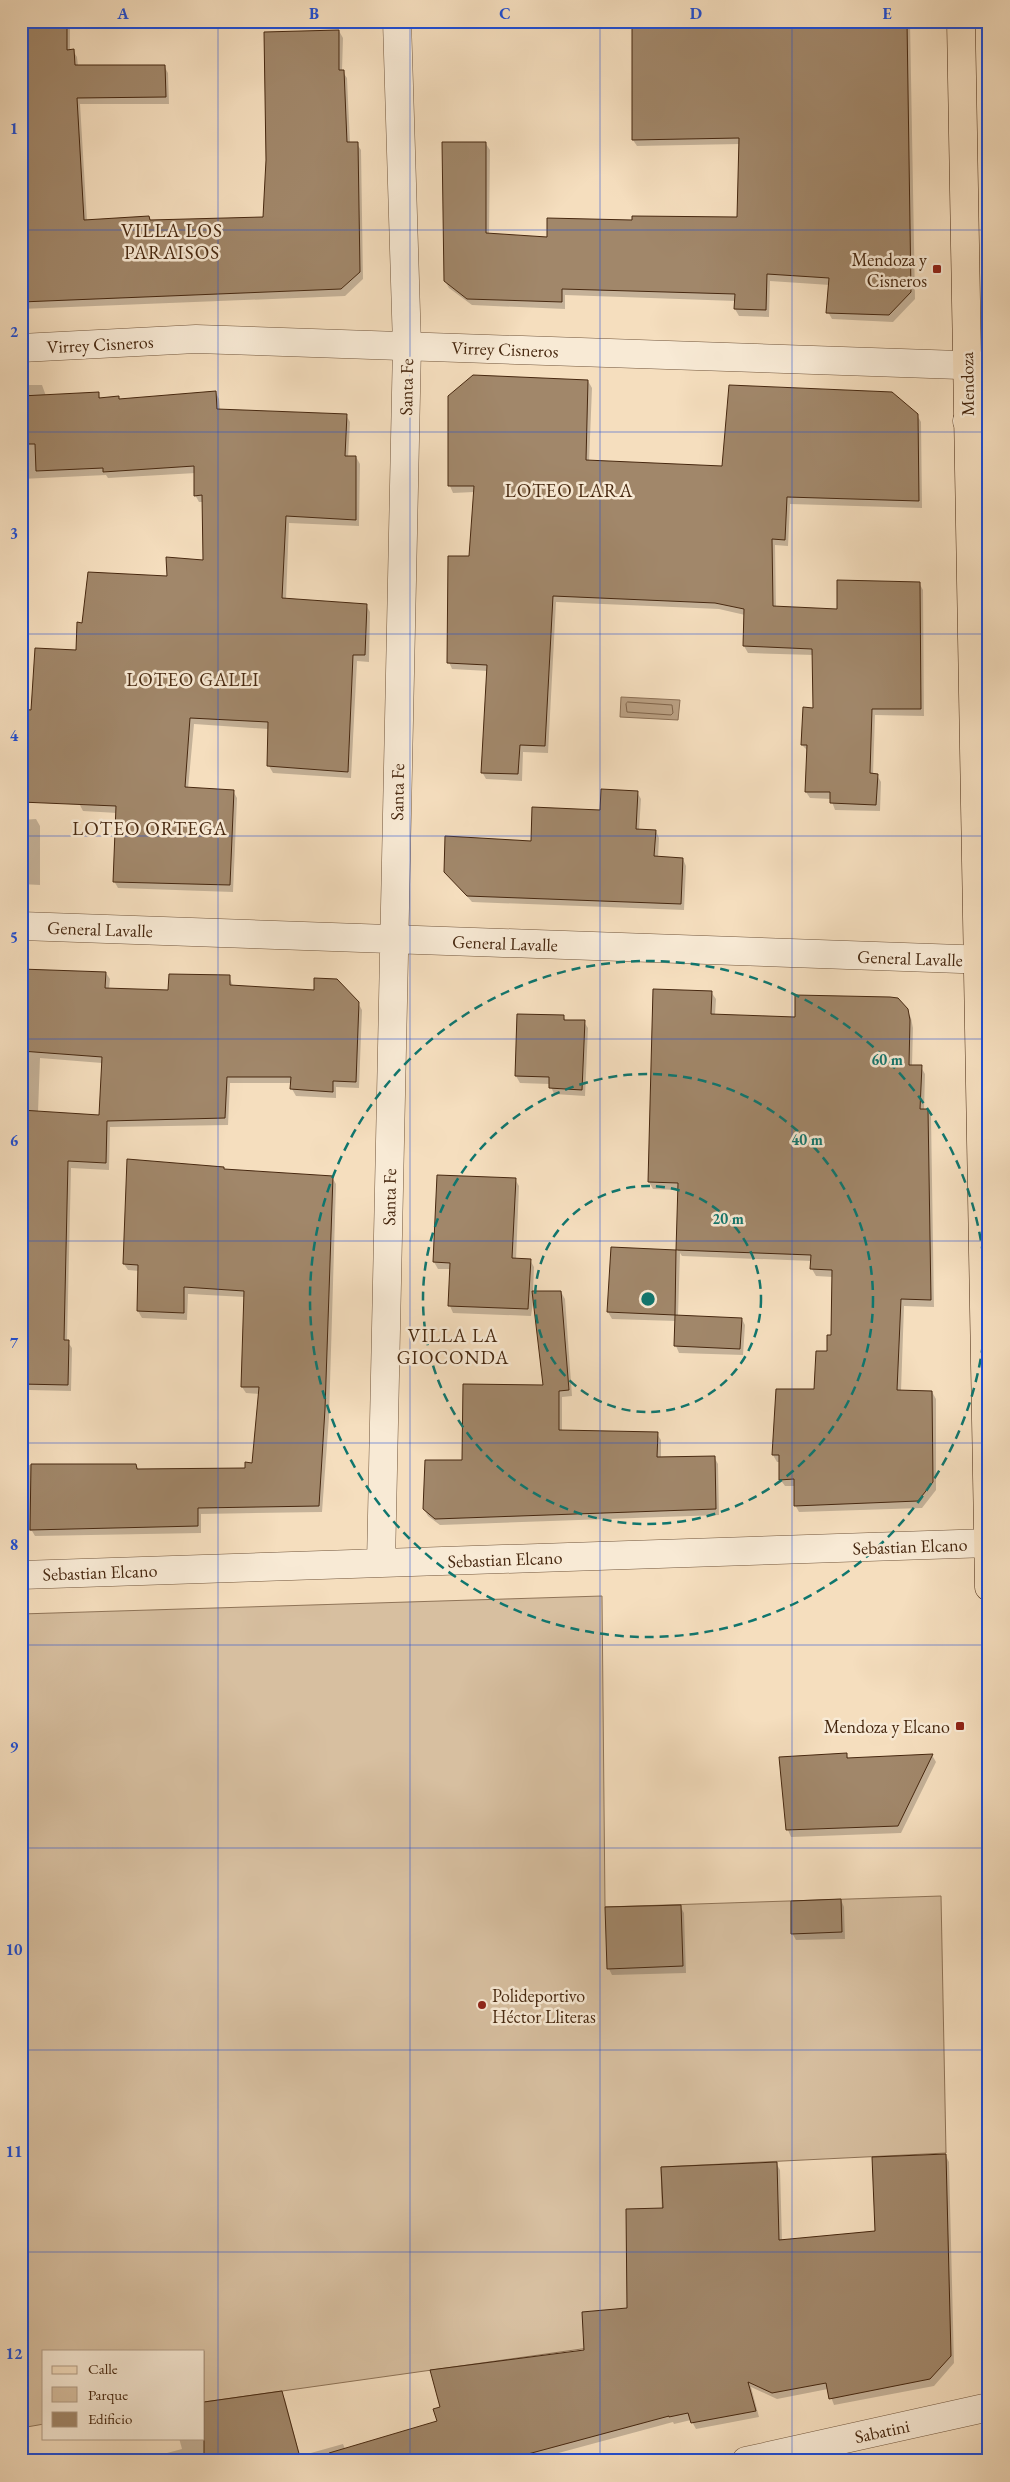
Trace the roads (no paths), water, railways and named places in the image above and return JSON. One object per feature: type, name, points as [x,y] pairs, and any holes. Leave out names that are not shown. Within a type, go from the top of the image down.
[{"type":"main road","name":"Mendoza","points":[[960,21],[978,365],[989,1587]]},
{"type":"street","name":"Santa Fe","points":[[381,1563],[407,346],[397,21]]},
{"type":"street","name":"Virrey Cisneros","points":[[21,348],[196,339],[978,365]]},
{"type":"street","name":"General Lavalle","points":[[21,926],[983,960]]},
{"type":"street","name":"Sebastian Elcano","points":[[21,1575],[988,1543]]},
{"type":"street","name":"Sabatini","points":[[746,2461],[989,2407]]},
{"type":"water","points":[[621,697],[680,700],[678,720],[620,717]]},
{"type":"place","name":"Mendoza y Cisneros","points":[[937,269]]},
{"type":"place","name":"Mendoza y Elcano","points":[[960,1726]]},
{"type":"place","name":"Polideportivo Héctor Lliteras","points":[[482,2005]]},
{"type":"district","name":"VILLA LOS PARAISOS","points":[[172,241]]},
{"type":"district","name":"LOTEO LARA","points":[[569,490]]},
{"type":"district","name":"LOTEO GALLI","points":[[193,679]]},
{"type":"district","name":"LOTEO ORTEGA","points":[[150,828]]},
{"type":"district","name":"VILLA LA GIOCONDA","points":[[453,1346]]}]
